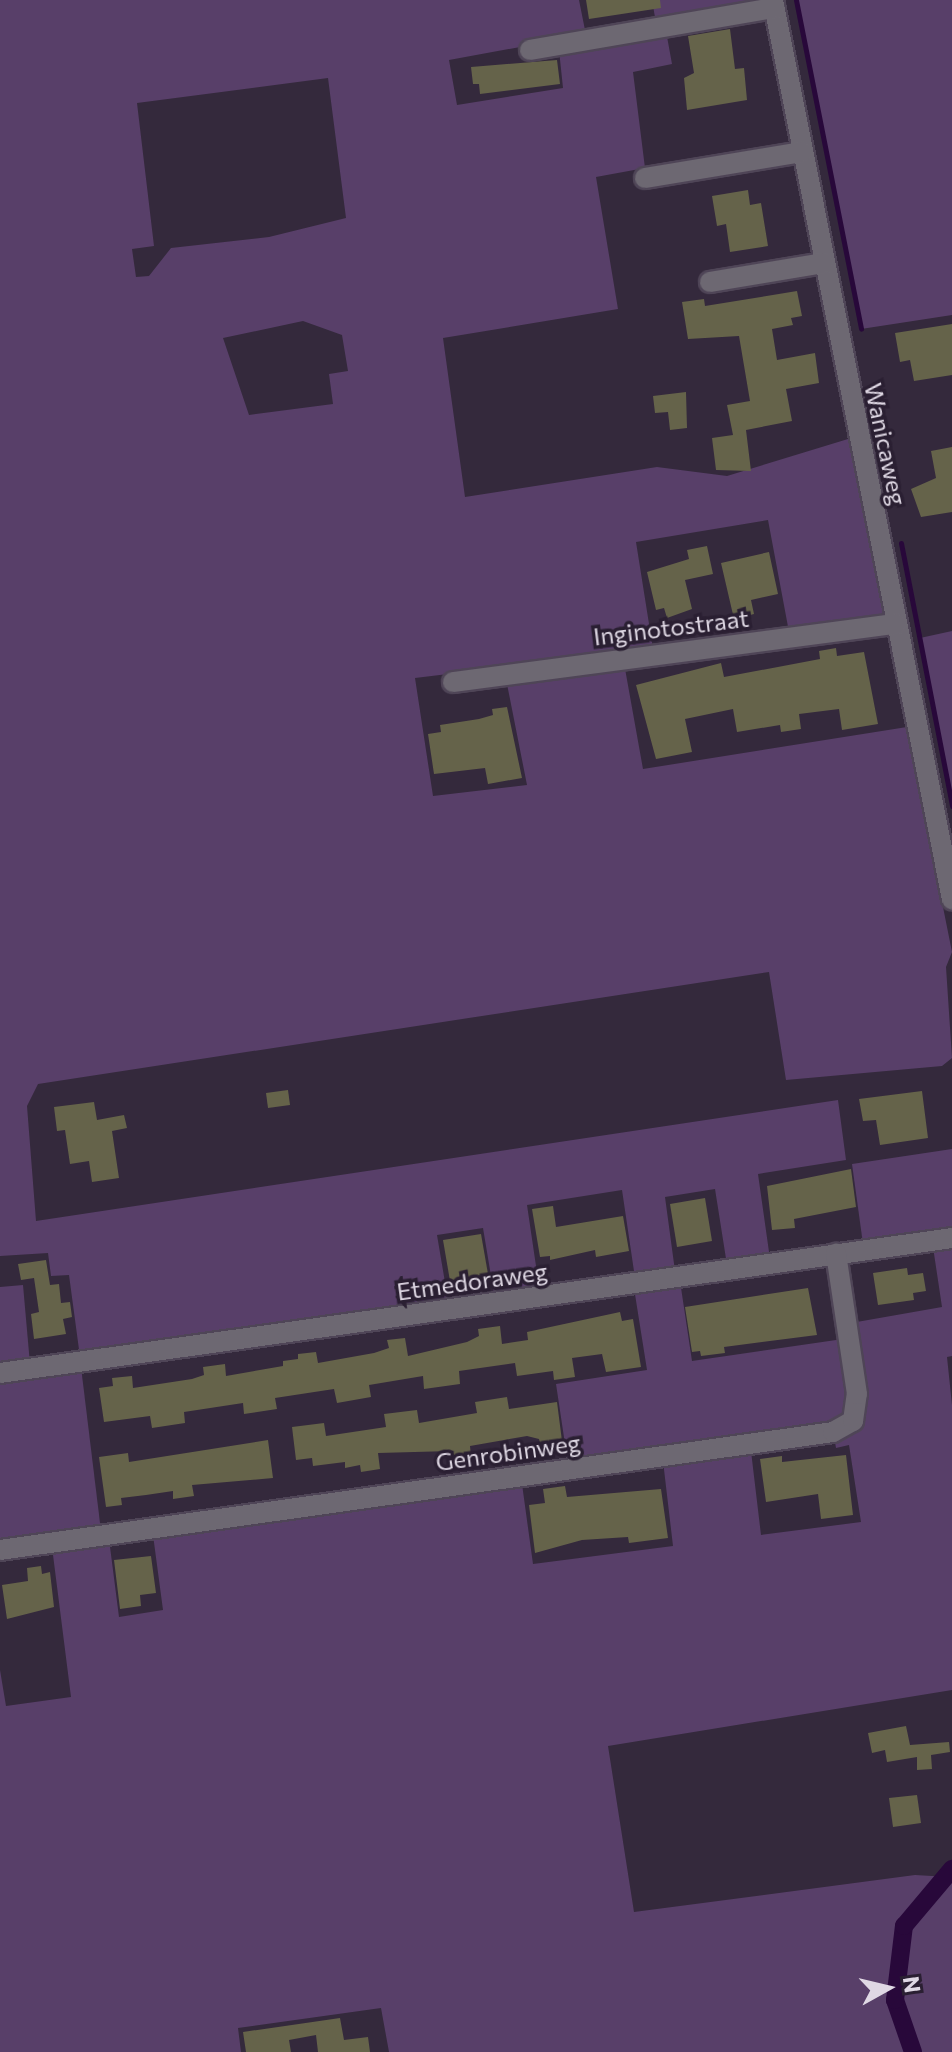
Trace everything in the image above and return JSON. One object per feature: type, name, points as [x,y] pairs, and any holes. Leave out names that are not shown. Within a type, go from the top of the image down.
[{"type":"street","points":[[530,50],[774,4]]},
{"type":"street","name":"Wanicaweg","points":[[774,4],[823,263],[952,899]]},
{"type":"street","points":[[645,178],[802,152]]},
{"type":"street","points":[[710,282],[823,263]]},
{"type":"street","name":"Inginotostraat","points":[[453,682],[896,624]]},
{"type":"street","name":"Etmedoraweg","points":[[0,1373],[952,1238]]},
{"type":"street","name":"Genrobinweg","points":[[0,1550],[833,1432],[853,1421],[857,1394],[836,1254]]},
{"type":"shaded area","points":[[0,0],[579,0],[586,35],[449,60],[457,105],[563,88],[559,50],[666,31],[672,64],[633,72],[645,168],[596,177],[618,309],[443,338],[465,497],[657,467],[727,476],[848,439],[885,616],[789,632],[768,520],[636,542],[653,649],[415,678],[433,796],[527,785],[506,679],[624,663],[643,769],[907,727],[952,952],[946,967],[952,1058],[942,1066],[786,1080],[769,972],[38,1084],[27,1106],[36,1221],[838,1100],[846,1160],[758,1174],[770,1259],[727,1265],[715,1189],[665,1197],[675,1271],[635,1278],[622,1190],[527,1205],[540,1293],[495,1300],[483,1228],[437,1235],[449,1306],[80,1357],[69,1275],[51,1276],[48,1253],[0,1256]],"holes":[[[328,78],[346,218],[269,237],[171,248],[149,276],[136,277],[132,249],[154,246],[137,103]],[[303,321],[342,335],[348,371],[329,374],[333,404],[249,415],[223,338]]]},
{"type":"shaded area","points":[[652,0],[761,0],[762,4],[656,23]]},
{"type":"shaded area","points":[[796,0],[952,0],[952,315],[861,329]]},
{"type":"shaded area","points":[[952,631],[952,806],[920,638]]},
{"type":"shaded area","points":[[952,1149],[952,1232],[863,1244],[852,1164]]},
{"type":"shaded area","points":[[952,1244],[952,1356],[947,1357],[952,1405],[952,1690],[608,1746],[634,1912],[915,1875],[949,1877],[952,1869],[952,2052],[389,2052],[381,2008],[238,2028],[241,2052],[0,2052],[0,1670],[6,1706],[71,1697],[52,1547],[109,1539],[119,1617],[163,1610],[153,1535],[522,1484],[533,1564],[673,1546],[663,1461],[751,1451],[761,1535],[861,1522],[849,1445],[836,1448],[834,1436],[855,1425],[851,1323],[942,1307],[933,1247]]},
{"type":"shaded area","points":[[680,1281],[692,1361],[843,1339],[852,1396],[845,1416],[829,1429],[568,1464],[556,1384],[647,1370],[634,1288]]},
{"type":"shaded area","points":[[23,1285],[30,1364],[0,1368],[0,1287]]},
{"type":"shaded area","points":[[81,1367],[101,1531],[0,1544],[0,1378]]},
{"type":"building","points":[[586,0],[660,0],[661,8],[589,19]]},
{"type":"building","points":[[730,29],[735,69],[744,68],[747,100],[687,110],[684,78],[694,73],[688,36]]},
{"type":"building","points":[[557,60],[560,84],[480,94],[479,84],[473,84],[471,67]]},
{"type":"building","points":[[748,190],[750,205],[761,203],[768,246],[730,252],[726,224],[717,226],[712,196]]},
{"type":"building","points":[[797,291],[802,316],[791,318],[793,325],[772,329],[777,360],[815,353],[819,383],[786,389],[792,421],[746,430],[751,471],[716,470],[712,438],[733,435],[727,405],[750,401],[739,336],[688,339],[682,302],[704,299],[705,306]]},
{"type":"building","points":[[952,324],[952,375],[914,381],[910,360],[900,362],[895,333]]},
{"type":"building","points":[[686,392],[687,428],[670,430],[668,412],[655,413],[653,396]]},
{"type":"building","points":[[952,447],[952,512],[921,517],[911,489],[936,478],[931,451]]},
{"type":"building","points":[[707,546],[713,574],[685,580],[692,609],[667,618],[664,608],[656,610],[647,572],[689,559],[687,550]]},
{"type":"building","points":[[769,552],[778,594],[751,600],[754,614],[734,619],[721,563]]},
{"type":"building","points":[[836,648],[837,656],[864,652],[878,724],[842,730],[839,709],[799,714],[801,729],[781,732],[780,725],[737,732],[733,709],[685,719],[692,752],[656,759],[636,685],[721,663],[724,677],[820,659],[819,651]]},
{"type":"building","points":[[507,707],[522,778],[488,784],[485,768],[434,774],[428,734],[441,732],[440,725],[479,719],[493,715],[492,709]]},
{"type":"building","points":[[288,1090],[290,1105],[268,1108],[266,1093]]},
{"type":"building","points":[[922,1091],[928,1138],[880,1145],[876,1120],[863,1121],[859,1099]]},
{"type":"building","points":[[94,1102],[97,1120],[124,1115],[127,1128],[112,1131],[119,1178],[92,1182],[89,1161],[70,1164],[65,1130],[57,1131],[54,1107]]},
{"type":"building","points":[[851,1169],[856,1207],[794,1219],[795,1228],[772,1230],[767,1186]]},
{"type":"building","points":[[705,1198],[712,1241],[677,1247],[670,1204]]},
{"type":"building","points":[[553,1206],[556,1227],[623,1216],[629,1251],[596,1257],[595,1250],[550,1260],[550,1256],[540,1257],[532,1209]]},
{"type":"building","points":[[481,1234],[488,1274],[450,1281],[443,1240]]},
{"type":"building","points":[[46,1260],[50,1285],[59,1284],[61,1303],[70,1302],[72,1317],[63,1319],[66,1334],[34,1339],[31,1314],[39,1312],[34,1278],[21,1280],[18,1264]]},
{"type":"building","points":[[907,1268],[908,1275],[923,1273],[926,1291],[913,1293],[914,1300],[878,1305],[873,1273]]},
{"type":"building","points":[[808,1288],[817,1335],[724,1347],[725,1353],[701,1356],[700,1351],[692,1352],[685,1307]]},
{"type":"building","points":[[620,1312],[622,1321],[633,1319],[641,1367],[606,1372],[602,1354],[572,1358],[575,1377],[554,1380],[553,1371],[517,1376],[515,1363],[459,1371],[460,1384],[424,1389],[423,1376],[369,1385],[371,1397],[337,1403],[334,1389],[275,1398],[277,1409],[244,1414],[243,1403],[184,1412],[185,1423],[152,1428],[150,1416],[104,1422],[99,1388],[113,1386],[112,1378],[132,1376],[133,1388],[192,1379],[204,1375],[203,1367],[225,1364],[226,1376],[283,1366],[283,1361],[298,1359],[298,1354],[316,1352],[318,1363],[374,1353],[389,1348],[387,1340],[405,1338],[408,1356],[467,1342],[479,1336],[478,1329],[500,1326],[502,1344],[528,1340],[527,1332]]},
{"type":"building","points":[[507,1397],[509,1409],[557,1402],[562,1441],[540,1444],[539,1439],[527,1436],[470,1446],[471,1456],[452,1459],[451,1451],[378,1453],[380,1469],[361,1472],[360,1465],[345,1468],[345,1462],[313,1466],[312,1458],[296,1460],[292,1427],[324,1423],[326,1436],[386,1427],[384,1414],[417,1410],[419,1423],[477,1413],[475,1402]]},
{"type":"building","points":[[268,1440],[273,1478],[192,1485],[194,1496],[173,1499],[173,1491],[121,1498],[122,1505],[106,1507],[99,1457],[128,1453],[129,1462]]},
{"type":"building","points":[[846,1455],[853,1515],[821,1519],[818,1494],[766,1502],[760,1459],[782,1456],[782,1462]]},
{"type":"building","points":[[565,1486],[567,1497],[661,1489],[668,1538],[629,1543],[628,1537],[582,1540],[535,1553],[529,1505],[545,1503],[543,1489]]},
{"type":"building","points":[[151,1556],[156,1593],[140,1595],[141,1606],[120,1609],[114,1560]]},
{"type":"building","points":[[41,1566],[42,1574],[50,1572],[54,1607],[7,1619],[2,1585],[28,1581],[27,1568]]},
{"type":"building","points":[[906,1726],[910,1745],[949,1742],[950,1752],[931,1755],[932,1769],[917,1770],[917,1757],[887,1762],[885,1750],[872,1753],[868,1733]]},
{"type":"building","points":[[917,1795],[921,1823],[893,1827],[889,1798]]},
{"type":"building","points":[[340,2018],[344,2040],[368,2037],[370,2052],[318,2052],[316,2035],[289,2040],[291,2052],[246,2052],[243,2032]]},
{"type":"waterway","points":[[796,0],[861,329]]},
{"type":"waterway","points":[[901,543],[952,806]]},
{"type":"waterway","points":[[913,2052],[895,2000],[904,1926],[952,1869]]}]
